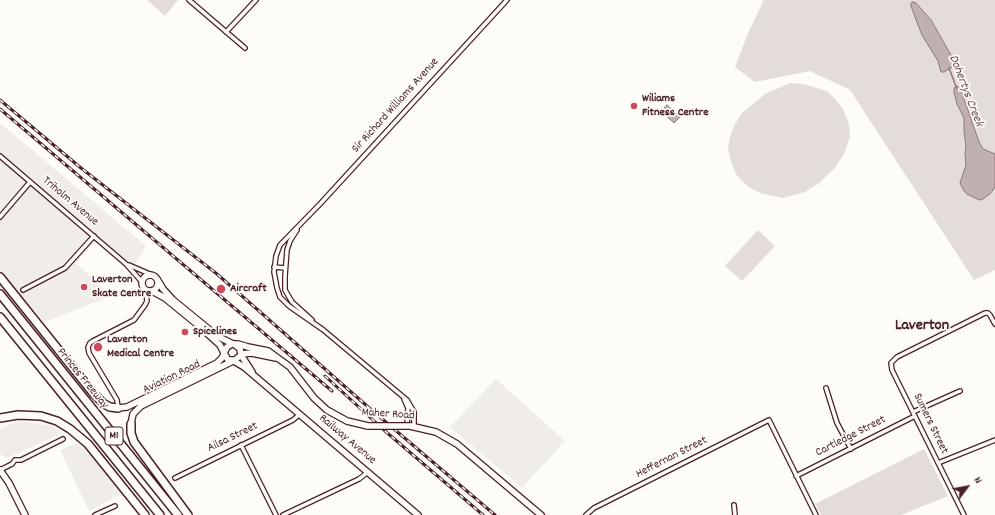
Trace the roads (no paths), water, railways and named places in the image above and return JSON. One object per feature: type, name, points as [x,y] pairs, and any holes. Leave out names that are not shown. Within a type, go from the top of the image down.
[{"type":"highway","points":[[0,277],[94,394],[104,404],[110,407],[118,408]]},
{"type":"highway","name":"Princes Freeway","points":[[0,294],[178,515]]},
{"type":"highway","name":"Princes Freeway","points":[[0,317],[160,515]]},
{"type":"highway","points":[[0,418],[18,414],[41,416],[70,428],[88,444],[145,515]]},
{"type":"highway","points":[[130,424],[134,442],[188,515]]},
{"type":"street","points":[[190,0],[245,48]]},
{"type":"street","points":[[226,32],[256,0]]},
{"type":"street","name":"Sir Richard Williams Avenue","points":[[322,329],[282,300],[277,288],[274,274],[274,267],[280,245],[507,0]]},
{"type":"street","name":"Triholm Avenue","points":[[0,156],[126,264],[142,282]]},
{"type":"street","points":[[0,216],[30,182]]},
{"type":"street","name":"Sir Richard Williams Avenue","points":[[300,225],[288,246],[285,288],[289,298],[322,329],[407,400],[414,414],[410,426]]},
{"type":"street","points":[[23,290],[65,268],[94,236]]},
{"type":"street","name":"Triholm Avenue","points":[[126,264],[155,277]]},
{"type":"street","points":[[274,267],[286,268]]},
{"type":"street","points":[[148,275],[155,277],[173,300],[217,336],[234,344],[240,349],[241,355],[239,358],[233,361],[227,359],[219,344],[166,298],[149,292],[144,288],[142,282],[148,275]]},
{"type":"street","points":[[118,408],[117,400],[89,353],[89,346],[93,341],[134,320],[144,308],[149,292],[158,287],[155,277]]},
{"type":"street","name":"Sumers Street","points":[[964,515],[891,367],[891,363],[897,357],[982,314],[988,313],[995,324]]},
{"type":"street","points":[[224,353],[227,347],[234,344]]},
{"type":"street","name":"Maher Road","points":[[234,344],[266,351],[278,358],[290,367],[314,398],[327,410],[346,421],[368,426],[410,426],[436,432],[457,444],[542,515]]},
{"type":"street","name":"Aviation Road","points":[[130,424],[136,410],[141,406],[219,362],[224,353]]},
{"type":"street","name":"Maher Road","points":[[241,355],[252,353],[278,358]]},
{"type":"street","name":"Railway Avenue","points":[[241,355],[262,383]]},
{"type":"street","name":"Aviation Road","points":[[118,408],[127,407],[149,395],[233,361]]},
{"type":"street","name":"Railway Avenue","points":[[233,361],[244,367],[418,515]]},
{"type":"street","points":[[826,388],[832,409],[851,449]]},
{"type":"street","name":"Cartledge Street","points":[[796,476],[851,449],[914,414],[960,391]]},
{"type":"street","name":"Sir Richard Williams Avenue","points":[[399,394],[406,402],[410,426]]},
{"type":"street","points":[[149,395],[154,399]]},
{"type":"street","name":"Ailsa Street","points":[[175,478],[293,420],[300,414]]},
{"type":"street","name":"Heffernan Street","points":[[586,515],[594,508],[769,420],[796,476]]},
{"type":"street","points":[[24,515],[9,483],[0,470],[12,464],[15,460],[21,460],[63,439]]},
{"type":"street","points":[[938,463],[995,440]]},
{"type":"street","points":[[241,445],[276,515]]},
{"type":"street","points":[[284,515],[359,479],[368,472]]},
{"type":"street","points":[[796,476],[815,515]]},
{"type":"street","points":[[734,505],[735,515]]},
{"type":"street","points":[[95,515],[115,506]]},
{"type":"waterway","name":"Dohertys Creek","points":[[949,68],[957,89]]},
{"type":"railway","points":[[0,100],[81,168],[217,274],[367,406],[495,515]]},
{"type":"railway","points":[[0,109],[332,391]]},
{"type":"railway","points":[[325,376],[385,431],[483,515]]},
{"type":"place","name":"Wiliams Fitness Centre","points":[[634,106]]},
{"type":"place","name":"Laverton Skate Centre","points":[[84,287]]},
{"type":"place","name":"Aircraft","points":[[221,289]]},
{"type":"place","name":"Spicelines","points":[[185,332]]},
{"type":"place","name":"Laverton Medical Centre","points":[[98,347]]},
{"type":"district","name":"Laverton","points":[[922,327]]}]
